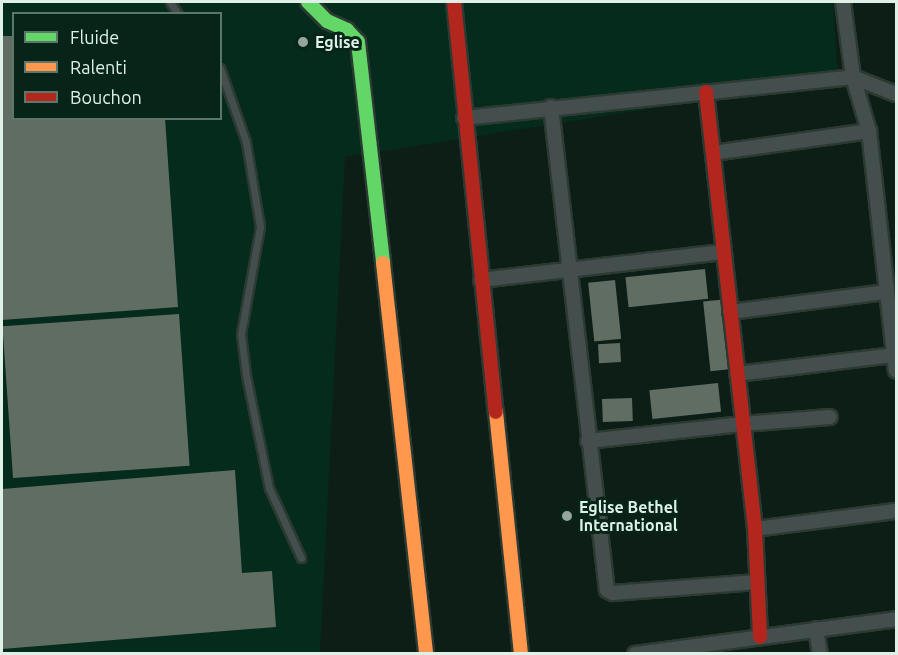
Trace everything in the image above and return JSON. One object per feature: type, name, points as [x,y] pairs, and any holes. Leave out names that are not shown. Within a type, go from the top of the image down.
[{"type":"street","points":[[308,2],[327,21],[347,30],[358,42],[426,654]]},
{"type":"street","points":[[454,2],[464,118],[521,654]]},
{"type":"street","points":[[843,2],[853,77],[869,131],[897,370]]},
{"type":"street","points":[[464,118],[551,107],[853,77],[897,94]]},
{"type":"street","points":[[706,92],[722,252],[755,529],[760,637]]},
{"type":"street","points":[[551,107],[607,590],[613,593],[757,582]]},
{"type":"street","points":[[713,153],[869,131]]},
{"type":"street","points":[[482,280],[722,252]]},
{"type":"street","points":[[730,312],[887,292]]},
{"type":"street","points":[[737,374],[895,355]]},
{"type":"street","points":[[588,441],[830,417]]},
{"type":"street","points":[[755,529],[897,511]]},
{"type":"street","points":[[635,654],[897,619]]},
{"type":"street","points":[[816,629],[820,654]]},
{"type":"lane","points":[[222,74],[246,142],[260,228],[241,334],[246,375],[268,488],[301,558]]},
{"type":"shaded area","points":[[2,2],[833,2],[838,79],[345,157],[320,653],[2,653]]},
{"type":"building","points":[[2,36],[12,36],[12,120],[165,120],[178,307],[2,320]]},
{"type":"building","points":[[705,269],[708,299],[629,307],[625,277]]},
{"type":"building","points":[[615,280],[621,339],[594,341],[588,283]]},
{"type":"building","points":[[728,299],[735,369],[710,371],[703,302]]},
{"type":"building","points":[[179,314],[190,466],[13,478],[2,326]]},
{"type":"building","points":[[620,343],[621,362],[599,363],[598,344]]},
{"type":"building","points":[[718,383],[721,412],[652,419],[649,390]]},
{"type":"building","points":[[632,398],[633,421],[603,422],[602,399]]},
{"type":"building","points":[[235,470],[242,573],[272,571],[276,627],[2,649],[2,489]]},
{"type":"traffic: fast","points":[[308,2],[327,21],[347,30],[358,42],[383,263]]},
{"type":"traffic: slow","points":[[383,263],[426,654]]},
{"type":"traffic: slow","points":[[496,412],[521,654]]},
{"type":"traffic: jam","points":[[454,2],[496,412]]},
{"type":"traffic: jam","points":[[706,92],[755,529],[760,637]]},
{"type":"place","name":"Eglise","points":[[303,42]]},
{"type":"place","name":"Eglise Bethel International","points":[[567,516]]}]
